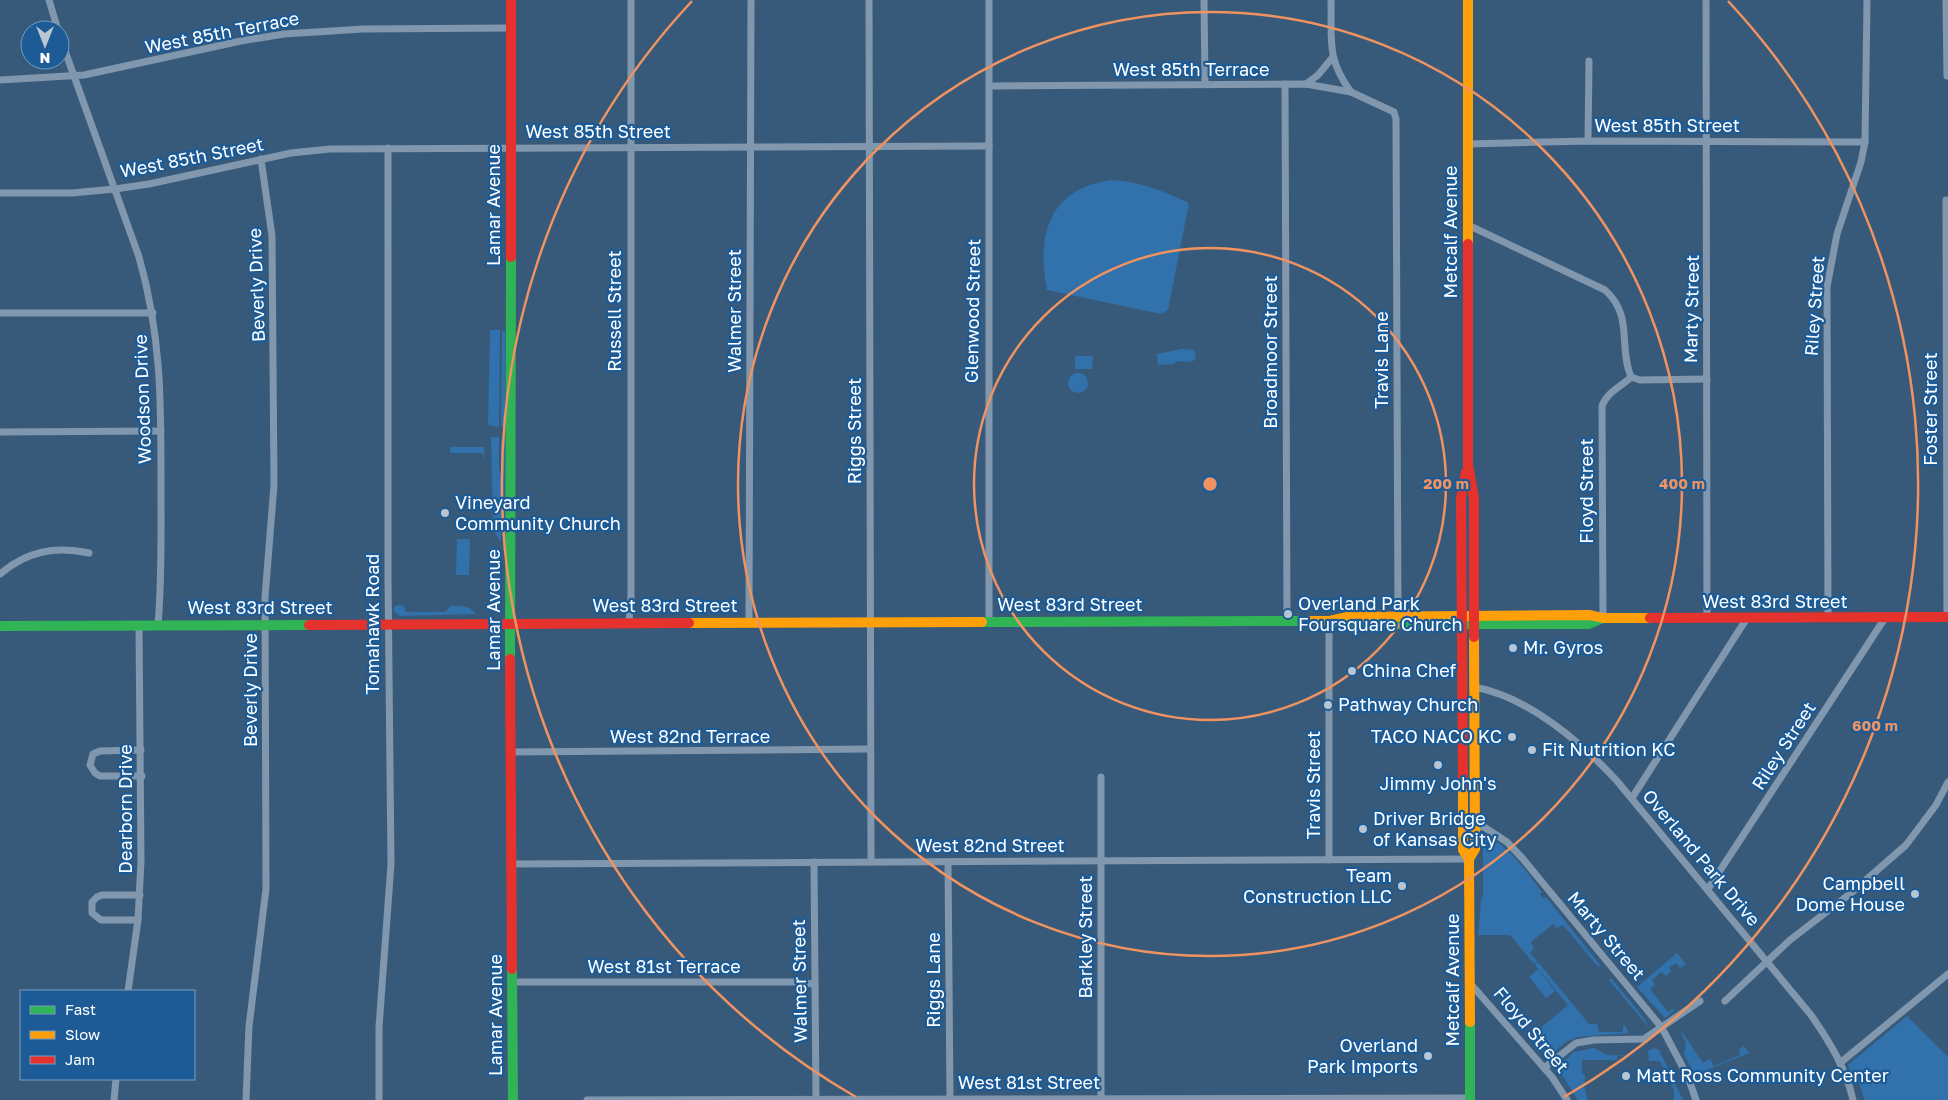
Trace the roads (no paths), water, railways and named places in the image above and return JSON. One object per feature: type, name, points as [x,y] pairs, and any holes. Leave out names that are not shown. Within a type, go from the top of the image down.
[{"type":"street","points":[[49,0],[55,20]]},
{"type":"street","name":"Lamar Avenue","points":[[511,0],[510,752],[513,1100]]},
{"type":"street","name":"Russell Street","points":[[629,622],[631,598],[631,0]]},
{"type":"street","name":"Walmer Street","points":[[749,622],[751,0]]},
{"type":"street","name":"Riggs Street","points":[[869,0],[871,862]]},
{"type":"street","name":"Glenwood Street","points":[[989,0],[989,621]]},
{"type":"street","points":[[1204,0],[1205,84]]},
{"type":"street","points":[[1331,0],[1332,58],[1336,69],[1351,92]]},
{"type":"street","name":"Metcalf Avenue","points":[[1468,0],[1468,465],[1474,498],[1475,828],[1475,849],[1469,859],[1470,1099]]},
{"type":"street","name":"Marty Street","points":[[1706,0],[1707,618]]},
{"type":"street","name":"Riley Street","points":[[1828,618],[1827,288],[1836,234],[1866,142],[1867,0]]},
{"type":"street","points":[[1946,0],[1947,76]]},
{"type":"street","name":"West 85th Terrace","points":[[0,80],[74,75],[141,64],[240,41],[284,34],[363,29],[511,28]]},
{"type":"street","points":[[1306,84],[1318,75],[1332,58]]},
{"type":"street","points":[[1588,61],[1588,141]]},
{"type":"street","name":"Woodson Drive","points":[[70,64],[139,257],[153,312],[159,363],[161,431],[161,594],[158,625]]},
{"type":"street","name":"Broadmoor Street","points":[[1285,84],[1287,620]]},
{"type":"street","name":"West 85th Terrace","points":[[990,86],[1306,84],[1351,92],[1388,108]]},
{"type":"street","name":"Travis Lane","points":[[1388,108],[1394,112],[1396,119],[1398,616]]},
{"type":"street","name":"West 85th Street","points":[[1468,144],[1588,141],[1866,142]]},
{"type":"street","name":"West 85th Street","points":[[0,194],[72,193],[115,189],[150,184],[261,159],[330,149],[869,145],[989,146]]},
{"type":"street","name":"Tomahawk Road","points":[[380,1100],[379,1027],[391,864],[388,624],[388,148]]},
{"type":"street","name":"Beverly Drive","points":[[246,1100],[249,1026],[266,889],[265,597],[274,485],[274,269],[272,236],[261,159]]},
{"type":"street","name":"Foster Street","points":[[1946,200],[1948,617]]},
{"type":"street","points":[[1468,225],[1605,290],[1613,297],[1622,314],[1628,368],[1631,377],[1640,380],[1707,379]]},
{"type":"street","points":[[0,313],[153,312]]},
{"type":"street","name":"Floyd Street","points":[[1603,618],[1602,406],[1606,396],[1620,388],[1631,377]]},
{"type":"street","points":[[0,432],[161,431]]},
{"type":"street","name":"Metcalf Avenue","points":[[1468,465],[1461,498],[1460,621],[1462,827],[1463,850],[1469,859]]},
{"type":"street","points":[[0,574],[18,561],[42,551],[62,548],[89,553]]},
{"type":"street","name":"West 83rd Street","points":[[0,626],[1329,620],[1346,617],[1398,616],[1460,621]]},
{"type":"street","name":"West 83rd Street","points":[[1329,620],[1344,624],[1460,621],[1588,624],[1603,618],[1948,617]]},
{"type":"street","points":[[1632,798],[1747,618]]},
{"type":"street","name":"Riley Street","points":[[1708,889],[1885,618]]},
{"type":"street","name":"Travis Street","points":[[1329,620],[1329,860]]},
{"type":"street","name":"Dearborn Drive","points":[[128,990],[140,894],[142,776],[139,625]]},
{"type":"street","name":"Overland Park Drive","points":[[1474,687],[1503,694],[1564,732],[1597,759],[1632,798],[1811,1015],[1830,1043],[1840,1063],[1853,1100]]},
{"type":"street","points":[[141,750],[100,751],[93,754],[90,765],[94,773],[100,776],[142,776]]},
{"type":"street","name":"West 82nd Terrace","points":[[510,752],[870,750]]},
{"type":"street","name":"Barkley Street","points":[[1101,777],[1101,1098]]},
{"type":"street","points":[[1725,1001],[1767,961],[1906,845],[1927,817],[1948,782]]},
{"type":"street","name":"Marty Street","points":[[1462,827],[1484,827],[1496,834],[1522,858],[1662,1028],[1688,1077],[1696,1100]]},
{"type":"street","name":"West 82nd Street","points":[[511,864],[1469,859]]},
{"type":"street","name":"Walmer Street","points":[[814,862],[816,1099]]},
{"type":"street","name":"Riggs Lane","points":[[948,862],[950,1099]]},
{"type":"street","points":[[138,920],[101,920],[92,912],[91,907],[97,897],[102,895],[140,894]]},
{"type":"street","points":[[1840,1063],[1948,974]]},
{"type":"street","name":"West 81st Terrace","points":[[512,982],[794,982],[815,984]]},
{"type":"street","name":"Floyd Street","points":[[1469,982],[1544,1068],[1567,1100]]},
{"type":"street","points":[[1544,1068],[1576,1043],[1594,1040],[1644,1039],[1700,1001]]},
{"type":"street","points":[[114,1100],[116,1080]]},
{"type":"street","name":"West 81st Street","points":[[588,1100],[1470,1099]]},
{"type":"place","name":"Vineyard Community Church","points":[[445,513]]},
{"type":"place","name":"Overland Park Foursquare Church","points":[[1288,614]]},
{"type":"place","name":"Mr. Gyros","points":[[1513,648]]},
{"type":"place","name":"China Chef","points":[[1352,671]]},
{"type":"place","name":"Pathway Church","points":[[1328,705]]},
{"type":"place","name":"TACO NACO KC","points":[[1512,737]]},
{"type":"place","name":"Fit Nutrition KC","points":[[1532,750]]},
{"type":"place","name":"Jimmy John's","points":[[1438,765]]},
{"type":"place","name":"Driver Bridge of Kansas City","points":[[1363,829]]},
{"type":"place","name":"Team Construction LLC","points":[[1402,886]]},
{"type":"place","name":"Campbell Dome House","points":[[1915,894]]},
{"type":"place","name":"Overland Park Imports","points":[[1428,1056]]},
{"type":"place","name":"Matt Ross Community Center","points":[[1626,1076]]}]
